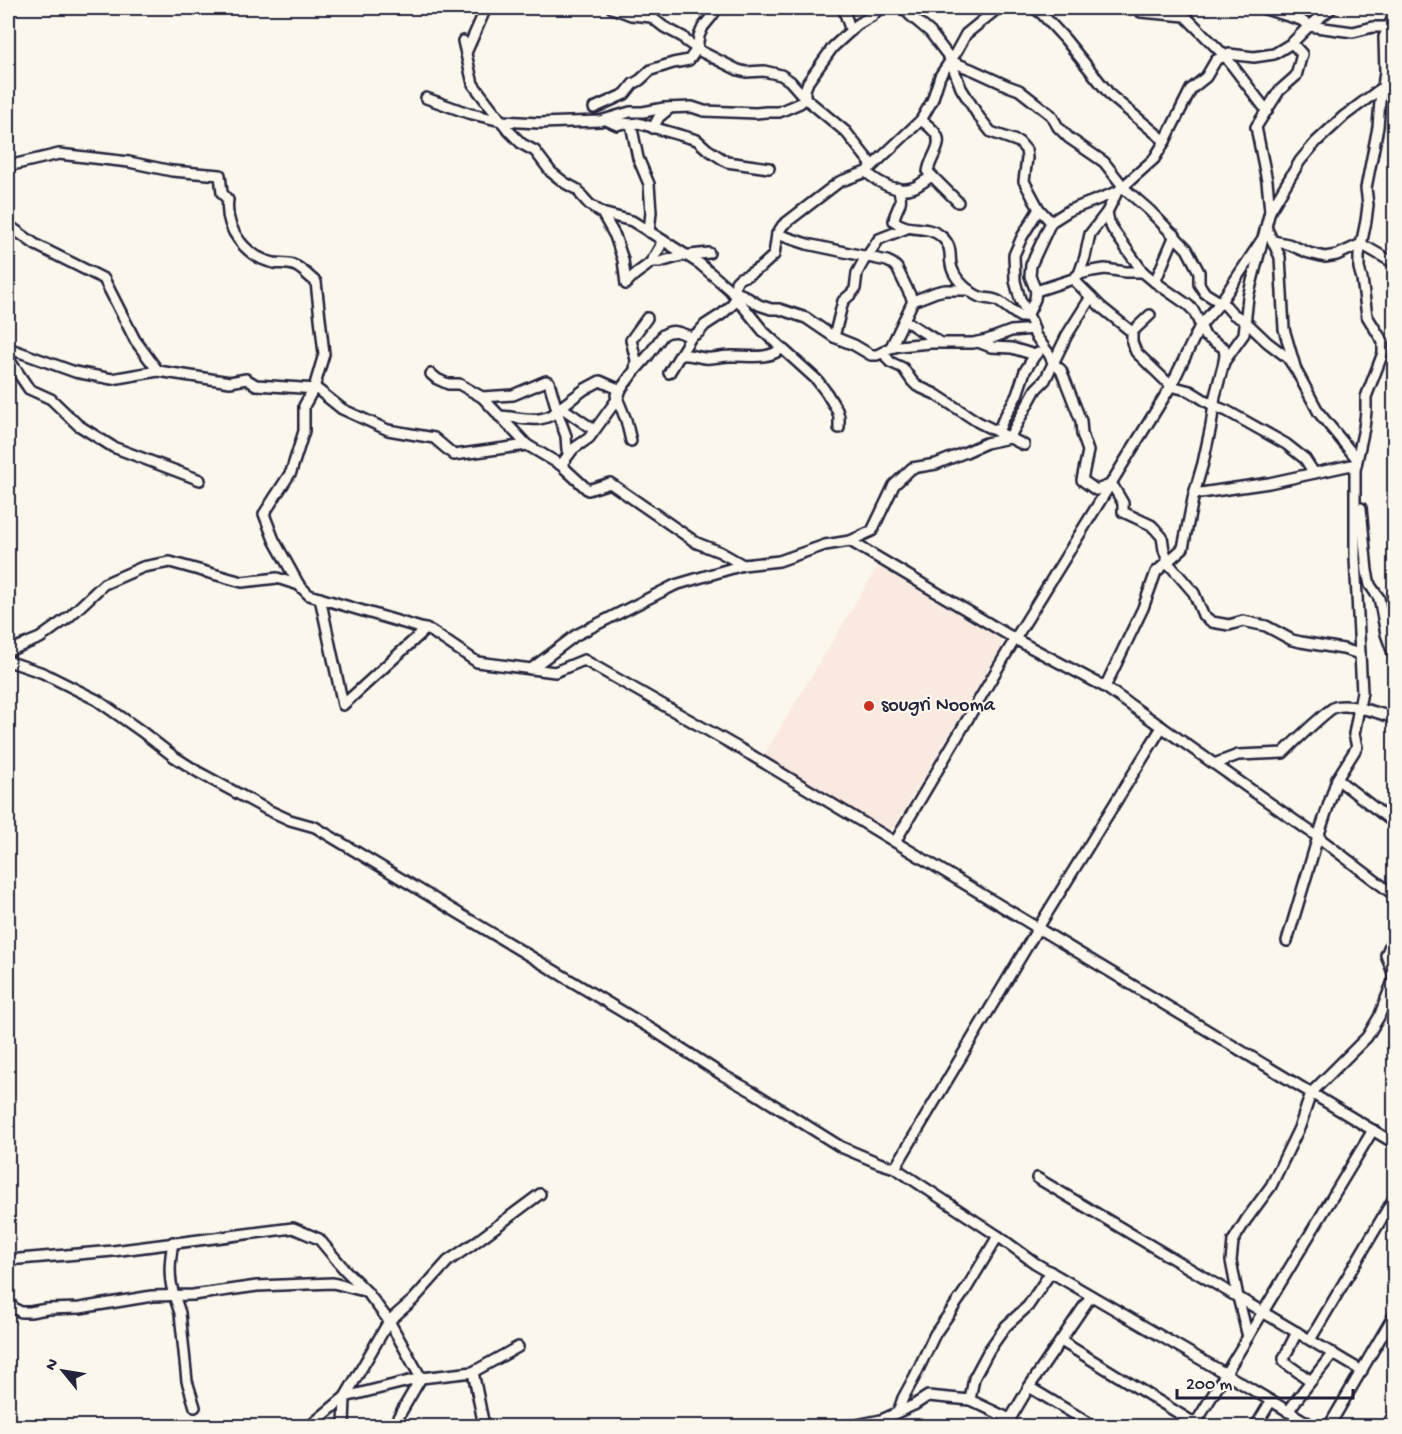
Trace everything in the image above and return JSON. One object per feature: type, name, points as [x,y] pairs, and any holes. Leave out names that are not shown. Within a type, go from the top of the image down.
[{"type":"street","points":[[466,53],[486,8]]},
{"type":"street","points":[[612,8],[631,15],[651,17],[717,61],[738,70],[764,71],[781,75],[846,132],[880,183],[898,188],[915,187],[932,176]]},
{"type":"street","points":[[594,108],[625,94],[633,84],[651,70],[688,60],[698,49],[699,36],[703,27],[717,8]]},
{"type":"street","points":[[843,8],[851,31]]},
{"type":"street","points":[[806,98],[806,87],[833,46],[880,8]]},
{"type":"street","points":[[903,8],[930,32],[950,61],[961,88],[991,132],[1019,142],[1026,150],[1024,181],[1039,209],[1051,222]]},
{"type":"street","points":[[736,297],[736,282],[762,266],[774,255],[777,234],[783,225],[839,182],[869,169],[921,120],[932,101],[940,76],[969,30],[998,8]]},
{"type":"street","points":[[1034,8],[1065,39],[1111,96],[1165,141]]},
{"type":"street","points":[[1140,8],[1141,12],[1185,16],[1226,56],[1267,111]]},
{"type":"street","points":[[1262,8],[1301,20],[1309,26],[1353,32],[1373,27],[1391,29]]},
{"type":"street","points":[[1076,276],[1085,257],[1090,234],[1120,190],[1154,159],[1191,89],[1206,77],[1216,60],[1229,54],[1254,57],[1274,54],[1292,43],[1332,8]]},
{"type":"street","points":[[1287,941],[1337,779],[1357,747],[1354,734],[1362,692],[1355,558],[1356,462],[1364,428],[1366,397],[1383,353],[1383,342],[1367,316],[1359,255],[1368,205],[1366,188],[1378,127],[1385,71],[1384,37],[1391,29],[1395,15]]},
{"type":"street","points":[[463,41],[473,84],[522,144],[535,151],[551,172],[578,190],[589,204],[602,213],[632,221],[700,264],[736,297],[764,332],[817,380],[837,410],[839,428]]},
{"type":"street","points":[[1270,211],[1267,181],[1256,127],[1279,91],[1296,76],[1302,54],[1292,43]]},
{"type":"street","points":[[950,61],[1018,90],[1052,115],[1058,127],[1069,138],[1104,162],[1120,190],[1175,235],[1187,249],[1199,272],[1199,284],[1205,293],[1227,306],[1233,314],[1245,321],[1288,358],[1319,413],[1356,462],[1360,481],[1366,570],[1370,585],[1379,598],[1386,634],[1395,656]]},
{"type":"street","points":[[1385,71],[1395,63]]},
{"type":"street","points":[[1296,370],[1284,329],[1280,257],[1268,240],[1266,226],[1270,211],[1296,168],[1316,142],[1383,87]]},
{"type":"street","points":[[426,98],[468,113],[501,121],[539,123],[606,120],[630,112],[670,108],[692,107],[704,111],[756,113],[779,112],[806,98]]},
{"type":"street","points":[[653,128],[663,112],[670,108]]},
{"type":"street","points":[[606,120],[617,125],[638,123],[686,136],[697,140],[706,149],[727,162],[769,168]]},
{"type":"street","points":[[921,120],[938,137],[938,146],[928,172],[958,202]]},
{"type":"street","points":[[632,124],[638,158],[649,184],[651,212],[649,232]]},
{"type":"street","points":[[8,166],[59,154],[129,162],[172,171],[219,175],[222,193],[228,200],[226,210],[236,237],[250,253],[273,263],[295,265],[316,282],[324,354],[314,388],[304,406],[304,431],[291,472],[264,514],[274,540],[298,585],[309,595],[426,629],[477,662],[555,672],[584,660],[752,755],[1395,1143]]},
{"type":"street","points":[[898,188],[901,201],[894,221],[907,228],[935,232],[944,238],[951,250],[952,271],[962,283],[981,297],[999,301],[1021,317],[1026,316],[1035,299],[1036,291],[1030,276],[1031,265],[1051,222],[1070,210],[1120,190]]},
{"type":"street","points":[[1039,209],[1014,255],[1017,290],[1035,335],[1054,364],[1061,370],[1081,422],[1082,434],[1088,451],[1082,480],[1096,490],[1110,485]]},
{"type":"street","points":[[1105,687],[1143,608],[1156,572],[1183,548],[1225,355],[1224,348],[1205,336],[1194,311],[1143,272],[1108,222],[1107,212]]},
{"type":"street","points":[[602,213],[615,236],[623,260],[626,284],[633,274],[644,269],[651,262],[662,240]]},
{"type":"street","points":[[8,225],[36,245],[104,279],[135,340],[158,371]]},
{"type":"street","points":[[834,337],[843,301],[855,289],[857,273],[879,239],[907,228]]},
{"type":"street","points":[[777,234],[807,244],[893,264],[913,301]]},
{"type":"street","points":[[1155,282],[1175,235]]},
{"type":"street","points":[[1268,240],[1288,244],[1325,257],[1337,255],[1361,244]]},
{"type":"street","points":[[895,842],[1015,639],[1171,386],[1200,326],[1268,240]]},
{"type":"street","points":[[1224,362],[1244,334],[1248,297],[1268,240]]},
{"type":"street","points":[[1361,244],[1395,263]]},
{"type":"street","points":[[651,262],[709,253]]},
{"type":"street","points":[[1036,291],[1076,276],[1105,269],[1143,272]]},
{"type":"street","points":[[1076,276],[1091,297],[1132,332]]},
{"type":"street","points":[[969,290],[945,290],[913,301],[885,356],[890,362],[903,368],[917,386],[935,394],[978,422],[1024,445]]},
{"type":"street","points":[[669,373],[691,337],[732,305],[738,293],[759,305],[806,318],[834,337],[871,355],[877,355],[887,349],[930,343],[978,342],[1011,331],[1034,329]]},
{"type":"street","points":[[1009,438],[1036,389],[1045,380],[1067,335],[1091,297]]},
{"type":"street","points":[[722,314],[740,313],[759,305]]},
{"type":"street","points":[[1150,315],[1132,332],[1132,342],[1136,352],[1171,386],[1190,391],[1286,444],[1305,459],[1314,473]]},
{"type":"street","points":[[635,369],[636,360],[632,340],[647,318]]},
{"type":"street","points":[[904,320],[941,343]]},
{"type":"street","points":[[561,465],[569,454],[589,438],[635,369],[665,333],[680,332],[691,337]]},
{"type":"street","points":[[978,342],[991,347],[1012,348],[1035,355]]},
{"type":"street","points":[[8,348],[75,372],[112,379],[158,371],[230,382],[246,379],[256,385],[314,388],[342,409],[388,430],[434,438],[454,455],[527,445]]},
{"type":"street","points":[[681,355],[708,358],[756,357],[778,352],[782,348]]},
{"type":"street","points":[[998,432],[1017,395],[1025,371],[1035,355],[1045,348]]},
{"type":"street","points":[[8,358],[30,389],[51,399],[78,424],[113,447],[200,480]]},
{"type":"street","points":[[431,374],[448,384],[459,384],[482,397],[527,445],[561,465],[588,490],[610,483],[697,543],[720,552],[743,566]]},
{"type":"street","points":[[482,397],[513,395],[546,381],[549,382],[559,409],[569,454]]},
{"type":"street","points":[[499,416],[537,420],[546,418],[600,381],[620,393],[631,441]]},
{"type":"street","points":[[559,409],[581,420],[594,430]]},
{"type":"street","points":[[531,669],[576,635],[675,585],[743,566],[779,561],[825,545],[850,541],[872,531],[894,486],[912,468],[936,464],[986,442],[1009,438]]},
{"type":"street","points":[[1194,494],[1269,483],[1356,462]]},
{"type":"street","points":[[1110,485],[1120,495],[1123,512],[1151,525],[1162,537],[1167,562],[1194,593],[1203,615],[1212,622],[1229,625],[1243,621],[1266,627],[1292,640],[1360,654]]},
{"type":"street","points":[[850,541],[1015,639],[1105,687],[1318,837],[1395,895]]},
{"type":"street","points":[[8,651],[40,638],[105,584],[143,567],[170,562],[242,582],[277,578],[298,585]]},
{"type":"street","points":[[320,598],[343,705],[426,629]]},
{"type":"street","points":[[8,661],[43,674],[97,700],[198,772],[268,810],[290,820],[315,827],[841,1147],[894,1168],[1051,1272],[1313,1426]]},
{"type":"street","points":[[1214,764],[1238,755],[1283,753],[1334,707],[1359,707],[1395,718]]},
{"type":"street","points":[[894,1168],[1162,727]]},
{"type":"street","points":[[1337,779],[1395,823]]},
{"type":"street","points":[[1248,1337],[1232,1261],[1233,1241],[1270,1186],[1300,1126],[1311,1093],[1367,1037],[1373,1028],[1393,981],[1393,973],[1386,955],[1395,936]]},
{"type":"street","points":[[1060,1341],[1195,1425],[1373,1130]]},
{"type":"street","points":[[1037,1178],[1362,1371]]},
{"type":"street","points":[[310,1426],[345,1397],[389,1322],[413,1300],[448,1261],[540,1194]]},
{"type":"street","points":[[1310,1340],[1395,1198]]},
{"type":"street","points":[[8,1260],[114,1251],[293,1228],[319,1239],[367,1292],[389,1322],[421,1378]]},
{"type":"street","points":[[898,1412],[935,1334],[965,1291],[998,1236]]},
{"type":"street","points":[[173,1242],[170,1273],[180,1313],[187,1381],[195,1407]]},
{"type":"street","points":[[333,1283],[345,1270]]},
{"type":"street","points":[[970,1400],[974,1378],[989,1350],[1006,1326],[1028,1306],[1051,1272]]},
{"type":"street","points":[[8,1301],[21,1312],[30,1312],[80,1308],[152,1296],[205,1294],[257,1286],[333,1283],[367,1292]]},
{"type":"street","points":[[839,1426],[881,1420],[928,1396],[970,1400],[1008,1423],[1029,1387],[1091,1296]]},
{"type":"street","points":[[1329,1426],[1395,1315]]},
{"type":"street","points":[[1385,1331],[1395,1337]]},
{"type":"street","points":[[1297,1332],[1284,1362],[1311,1381]]},
{"type":"street","points":[[345,1397],[421,1378],[473,1372],[518,1347]]},
{"type":"street","points":[[1288,1412],[1333,1353]]},
{"type":"street","points":[[473,1372],[484,1426]]},
{"type":"street","points":[[393,1426],[421,1378]]},
{"type":"street","points":[[1029,1387],[1094,1426]]},
{"type":"street","points":[[344,1426],[345,1397]]},
{"type":"street","points":[[1256,1426],[1271,1401]]},
{"type":"street","points":[[1388,1426],[1395,1414]]},
{"type":"street","points":[[399,1416],[402,1426]]},
{"type":"shaded area","points":[[881,568],[1001,640],[1002,646],[892,830],[887,831],[766,758],[765,753],[876,569]]},
{"type":"place","name":"sougri Nooma","points":[[869,706]]}]
